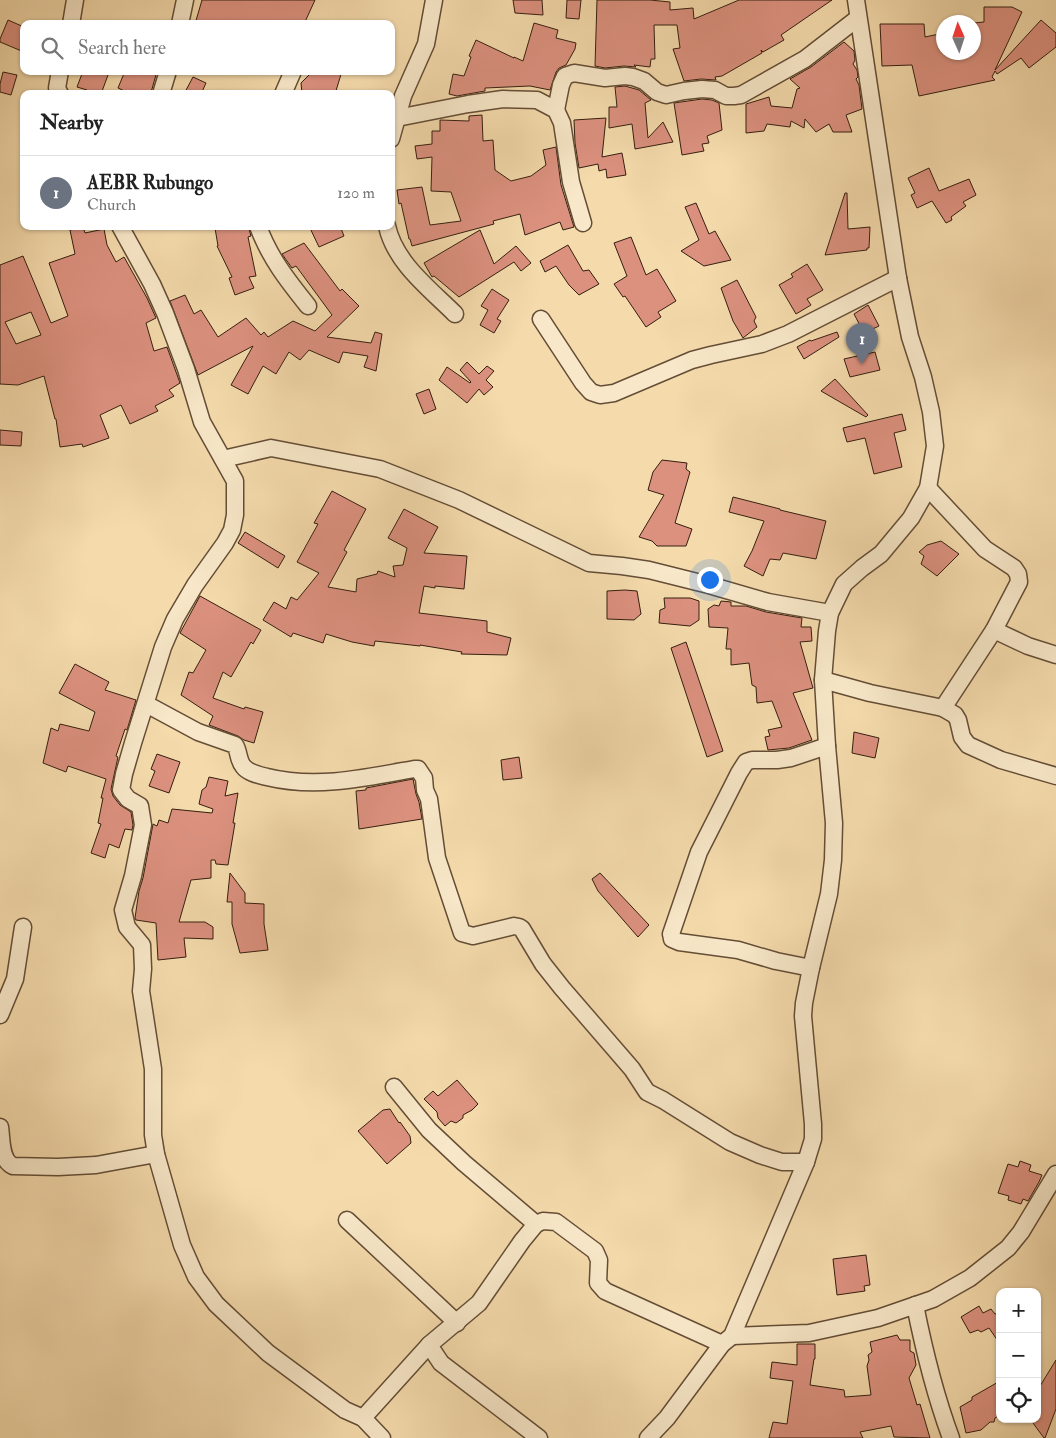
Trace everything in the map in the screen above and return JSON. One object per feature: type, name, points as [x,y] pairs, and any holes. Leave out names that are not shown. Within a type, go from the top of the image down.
[{"type":"street","points":[[72,20],[75,0]]},
{"type":"street","points":[[181,20],[185,0]]},
{"type":"street","points":[[395,125],[403,96],[426,44],[434,0]]},
{"type":"street","points":[[648,1438],[667,1418],[727,1340],[806,1162],[813,1140],[803,1016],[810,968],[829,894],[833,860],[834,822],[823,680],[830,613],[844,584],[881,554],[912,518],[928,488],[936,446],[931,412],[910,337],[898,278],[856,0]]},
{"type":"street","points":[[583,223],[571,182],[562,123],[556,110],[561,85],[565,76],[574,73],[605,78],[633,77],[644,81],[657,92],[666,94],[702,89],[715,90],[726,96],[740,95],[805,59],[858,18]]},
{"type":"street","points":[[58,90],[59,75]]},
{"type":"street","points":[[162,90],[167,75]]},
{"type":"street","points":[[285,90],[290,75]]},
{"type":"street","points":[[397,118],[503,99],[537,100],[556,110]]},
{"type":"street","points":[[122,230],[162,306],[186,370],[202,422],[235,481],[235,515],[232,530],[226,543],[195,585],[175,619],[163,647],[124,774],[121,790],[128,799],[140,806],[143,825],[124,910],[127,927],[142,945],[143,969],[141,991],[153,1069],[153,1135],[156,1154],[182,1245],[196,1277],[216,1304],[268,1353],[346,1410],[363,1418],[382,1438]]},
{"type":"street","points":[[259,230],[264,244],[281,272],[308,306]]},
{"type":"street","points":[[388,230],[404,262],[455,314]]},
{"type":"street","points":[[541,319],[583,383],[591,392],[600,395],[614,394],[692,360],[762,344],[788,334],[898,278]]},
{"type":"street","points":[[223,459],[271,448],[380,469],[459,500],[589,563],[649,570],[768,602],[830,613]]},
{"type":"street","points":[[928,488],[985,549],[1014,568],[1018,574],[1019,582],[994,630],[943,708]]},
{"type":"street","points":[[994,630],[1028,646],[1056,655]]},
{"type":"street","points":[[823,680],[870,693],[943,708],[955,715],[962,738],[968,745],[1001,760],[1056,776]]},
{"type":"street","points":[[146,704],[198,732],[231,743],[237,749],[239,760],[243,767],[256,774],[279,780],[312,783],[356,780],[414,769],[418,770],[424,778],[438,858],[462,933],[473,936],[514,926],[519,927],[543,964],[624,1059],[647,1092],[730,1142],[782,1162],[806,1162]]},
{"type":"street","points":[[810,968],[738,950],[679,942],[672,939],[671,934],[699,852],[746,762],[791,758],[827,746]]},
{"type":"street","points":[[0,1015],[15,979],[23,927]]},
{"type":"street","points":[[394,1087],[429,1130],[464,1163],[536,1224]]},
{"type":"street","points":[[0,1127],[4,1157],[8,1164],[13,1166],[96,1166],[156,1154]]},
{"type":"street","points":[[363,1418],[429,1345],[479,1303],[522,1241],[536,1224],[543,1221],[556,1222],[596,1251],[600,1260],[598,1283],[605,1291],[727,1340],[809,1334],[878,1318],[933,1299],[970,1278],[1008,1248],[1021,1232],[1056,1174]]},
{"type":"street","points":[[347,1220],[457,1322]]},
{"type":"street","points":[[915,1305],[932,1380],[951,1438]]},
{"type":"street","points":[[429,1345],[441,1363],[539,1438]]},
{"type":"building","points":[[202,0],[315,0],[306,20],[196,20]]},
{"type":"building","points":[[513,0],[542,0],[543,15],[515,13]]},
{"type":"building","points":[[567,0],[581,0],[579,19],[566,18]]},
{"type":"building","points":[[597,0],[670,2],[670,10],[693,8],[694,19],[739,0],[832,0],[781,35],[784,40],[763,52],[761,50],[762,53],[722,76],[715,77],[716,80],[684,81],[673,49],[680,48],[677,25],[654,25],[655,59],[651,59],[650,67],[634,65],[636,67],[605,68],[595,66]]},
{"type":"building","points":[[984,7],[1012,7],[1022,12],[995,70],[1041,20],[1056,33],[1056,47],[1029,68],[1021,58],[997,74],[995,71],[992,77],[995,80],[919,96],[912,65],[882,66],[880,24],[924,24],[925,37],[936,35],[936,60],[981,60],[981,22],[984,22]]},
{"type":"building","points":[[8,20],[20,25],[20,50],[0,42]]},
{"type":"building","points":[[534,23],[558,30],[556,38],[576,43],[575,49],[566,65],[559,68],[556,72],[550,90],[530,86],[485,88],[485,91],[457,96],[449,94],[453,74],[464,76],[471,57],[469,56],[476,40],[523,61]]},
{"type":"building","points":[[844,42],[854,51],[855,60],[853,64],[857,70],[858,77],[856,79],[859,85],[862,109],[846,115],[852,132],[833,132],[829,124],[816,132],[805,119],[804,128],[791,121],[790,127],[767,124],[764,131],[746,133],[746,104],[769,97],[771,106],[792,108],[797,89],[800,88],[790,79],[811,67]]},
{"type":"building","points":[[3,72],[17,75],[11,95],[0,92]]},
{"type":"building","points":[[82,75],[108,75],[102,90],[87,90],[77,87]]},
{"type":"building","points":[[123,75],[156,75],[151,90],[122,90],[118,88]]},
{"type":"building","points":[[309,75],[341,75],[336,90],[302,90],[301,83]]},
{"type":"building","points":[[193,77],[206,83],[203,90],[186,90]]},
{"type":"building","points":[[625,86],[639,90],[651,100],[645,103],[648,138],[663,122],[673,142],[635,149],[632,124],[609,128],[609,107],[617,107],[615,87]]},
{"type":"building","points":[[702,99],[719,103],[722,130],[707,136],[709,143],[702,144],[704,151],[682,155],[674,103]]},
{"type":"building","points":[[482,115],[483,141],[493,140],[495,170],[511,181],[531,176],[546,165],[543,150],[556,147],[561,185],[574,227],[563,230],[560,222],[525,235],[520,214],[493,221],[494,224],[412,246],[401,203],[399,204],[397,190],[422,187],[430,225],[461,221],[451,192],[431,191],[432,157],[417,159],[415,146],[432,144],[432,131],[440,131],[440,120],[469,121],[469,116]]},
{"type":"building","points":[[606,118],[602,157],[622,153],[626,175],[607,178],[606,169],[599,171],[598,164],[579,168],[574,120]]},
{"type":"building","points":[[929,168],[939,191],[969,179],[976,195],[963,202],[966,206],[951,217],[952,220],[946,223],[932,201],[917,208],[911,195],[915,193],[908,178]]},
{"type":"building","points":[[845,193],[847,193],[848,229],[870,227],[869,248],[867,250],[825,255]]},
{"type":"building","points":[[696,203],[709,234],[715,231],[731,260],[704,266],[681,251],[699,240],[685,207]]},
{"type":"building","points":[[70,230],[84,230],[85,233],[104,230],[107,245],[116,262],[124,257],[156,318],[146,323],[154,351],[167,347],[180,383],[169,390],[174,396],[155,406],[158,411],[130,424],[121,405],[100,415],[109,438],[83,447],[82,444],[60,447],[56,419],[44,376],[18,385],[0,384],[0,265],[23,256],[51,323],[68,316],[49,263],[75,254]],"holes":[[[31,312],[41,335],[16,344],[5,322]]]},
{"type":"building","points":[[215,230],[249,230],[251,236],[248,237],[256,276],[249,277],[254,288],[235,295],[229,278],[232,277],[218,246]]},
{"type":"building","points":[[311,230],[342,230],[344,236],[319,247]]},
{"type":"building","points":[[480,230],[494,264],[516,246],[531,263],[521,271],[514,262],[459,297],[434,276],[432,277],[424,263]]},
{"type":"building","points":[[631,237],[646,275],[657,269],[676,301],[658,312],[661,317],[646,327],[625,296],[623,297],[614,284],[627,276],[614,243]]},
{"type":"building","points":[[304,243],[340,291],[342,289],[359,306],[327,337],[371,343],[375,332],[382,334],[376,371],[364,367],[368,356],[343,352],[339,363],[309,350],[300,360],[289,352],[276,374],[263,366],[248,394],[231,385],[253,346],[198,375],[170,301],[185,295],[194,314],[201,310],[218,337],[246,318],[261,335],[264,332],[268,337],[293,321],[315,331],[332,315],[296,266],[292,268],[282,254]]},
{"type":"building","points":[[568,245],[583,271],[589,270],[599,284],[579,295],[569,285],[556,266],[545,272],[540,261]]},
{"type":"building","points":[[807,264],[823,290],[807,299],[811,305],[796,314],[779,285],[793,277],[791,274]]},
{"type":"building","points":[[737,280],[756,317],[754,321],[757,327],[743,338],[733,321],[721,288]]},
{"type":"building","points":[[492,289],[509,300],[497,319],[501,321],[494,333],[480,325],[488,310],[481,306]]},
{"type":"building","points":[[868,305],[879,326],[864,333],[854,314]]},
{"type":"building","points":[[837,332],[839,337],[804,359],[797,347],[810,340]]},
{"type":"building","points":[[875,352],[880,370],[850,377],[844,359]]},
{"type":"building","points":[[467,362],[479,374],[487,366],[494,371],[486,380],[493,387],[484,395],[479,389],[467,403],[439,380],[447,367],[470,383],[460,370]]},
{"type":"building","points":[[835,379],[868,415],[866,417],[821,391]]},
{"type":"building","points":[[429,389],[436,409],[424,414],[416,394]]},
{"type":"building","points":[[902,414],[906,430],[894,433],[902,467],[874,474],[865,438],[847,442],[843,428]]},
{"type":"building","points":[[0,430],[22,432],[21,446],[0,445]]},
{"type":"building","points":[[662,460],[687,463],[686,469],[690,472],[675,523],[692,529],[686,546],[657,546],[652,541],[639,537],[664,495],[648,490],[653,472]]},
{"type":"building","points":[[332,491],[366,509],[344,550],[347,552],[328,587],[356,592],[357,579],[377,574],[378,571],[395,577],[393,566],[403,565],[407,548],[388,538],[404,509],[438,527],[424,553],[467,556],[464,589],[424,586],[419,613],[487,621],[487,632],[511,638],[507,655],[461,654],[462,652],[420,645],[375,641],[374,646],[326,634],[323,643],[293,633],[291,637],[263,620],[274,602],[286,609],[291,597],[297,600],[319,573],[297,562],[318,524],[314,523]]},
{"type":"building","points":[[733,497],[826,521],[816,559],[783,553],[780,560],[770,559],[763,576],[744,566],[764,521],[729,512]]},
{"type":"building","points":[[245,532],[285,556],[278,568],[238,543]]},
{"type":"building","points":[[941,541],[959,554],[937,576],[921,564],[924,556],[919,552],[927,545]]},
{"type":"building","points":[[607,591],[637,591],[641,614],[634,620],[607,619]]},
{"type":"building","points":[[200,596],[261,630],[253,644],[251,642],[231,677],[223,672],[213,698],[244,709],[245,707],[263,712],[254,743],[209,725],[213,716],[181,695],[189,672],[193,673],[206,650],[180,633]]},
{"type":"building","points":[[664,598],[690,598],[699,601],[699,620],[690,626],[659,623],[660,610],[665,608]]},
{"type":"building","points":[[721,601],[731,602],[731,606],[746,606],[766,612],[802,618],[801,627],[811,627],[812,641],[800,642],[813,688],[793,693],[812,740],[789,748],[768,750],[765,737],[770,736],[768,730],[782,727],[772,701],[757,703],[756,687],[752,685],[749,663],[731,665],[731,649],[726,649],[728,628],[709,627],[708,609],[714,605],[719,606]]},
{"type":"building","points":[[686,642],[723,751],[707,757],[671,648]]},
{"type":"building","points":[[75,664],[109,682],[105,690],[136,700],[127,730],[125,729],[116,756],[118,757],[111,789],[113,796],[120,805],[131,812],[133,825],[132,830],[125,829],[119,848],[109,844],[105,858],[91,853],[101,824],[98,823],[103,798],[101,798],[106,779],[68,766],[66,772],[43,763],[51,728],[58,731],[60,724],[89,731],[95,712],[59,693]]},
{"type":"building","points":[[854,732],[879,738],[875,758],[852,753]]},
{"type":"building","points":[[157,754],[180,762],[169,793],[149,786],[155,771],[151,769]]},
{"type":"building","points":[[519,757],[522,778],[503,780],[501,760]]},
{"type":"building","points":[[209,777],[228,781],[225,796],[238,793],[228,865],[216,864],[215,860],[211,860],[211,878],[191,880],[179,922],[205,922],[213,927],[213,939],[184,938],[186,957],[158,960],[156,923],[136,920],[135,918],[153,824],[157,826],[159,820],[168,823],[172,809],[212,813],[213,809],[199,804],[202,790],[206,787]]},
{"type":"building","points":[[413,779],[422,819],[359,829],[356,791]]},
{"type":"building","points":[[230,873],[245,893],[245,903],[264,904],[264,924],[268,950],[240,953],[232,924],[232,902],[227,902]]},
{"type":"building","points":[[600,873],[649,925],[638,937],[598,891],[592,879]]},
{"type":"building","points":[[457,1080],[478,1104],[456,1123],[451,1121],[445,1126],[438,1118],[437,1112],[424,1099],[433,1091],[438,1096]]},
{"type":"building","points":[[390,1109],[410,1136],[411,1143],[387,1164],[358,1131],[383,1110]]},
{"type":"building","points":[[1020,1161],[1031,1165],[1029,1171],[1042,1175],[1028,1201],[1023,1199],[1021,1204],[1008,1200],[1009,1196],[998,1193],[1008,1164],[1018,1167]]},
{"type":"building","points":[[866,1255],[870,1285],[864,1286],[865,1291],[837,1295],[833,1259]]},
{"type":"building","points":[[979,1306],[983,1313],[991,1309],[996,1314],[996,1338],[989,1328],[981,1332],[978,1330],[970,1333],[961,1317]]},
{"type":"building","points":[[897,1335],[900,1340],[910,1340],[910,1351],[914,1353],[916,1365],[909,1378],[917,1405],[920,1404],[930,1438],[894,1437],[891,1426],[860,1432],[863,1438],[769,1438],[773,1422],[787,1424],[793,1381],[770,1378],[772,1362],[797,1365],[797,1344],[815,1344],[815,1359],[810,1385],[844,1390],[845,1397],[871,1395],[867,1366],[868,1355],[872,1352],[870,1342]]},
{"type":"building","points":[[1056,1360],[1056,1409],[1045,1438],[1033,1423],[1041,1423],[1041,1384]]},
{"type":"building","points":[[996,1383],[996,1417],[994,1422],[990,1422],[981,1430],[966,1433],[960,1407],[972,1400],[972,1397]]},
{"type":"place","name":"AEBR Rubungo","points":[[862,364]]}]
